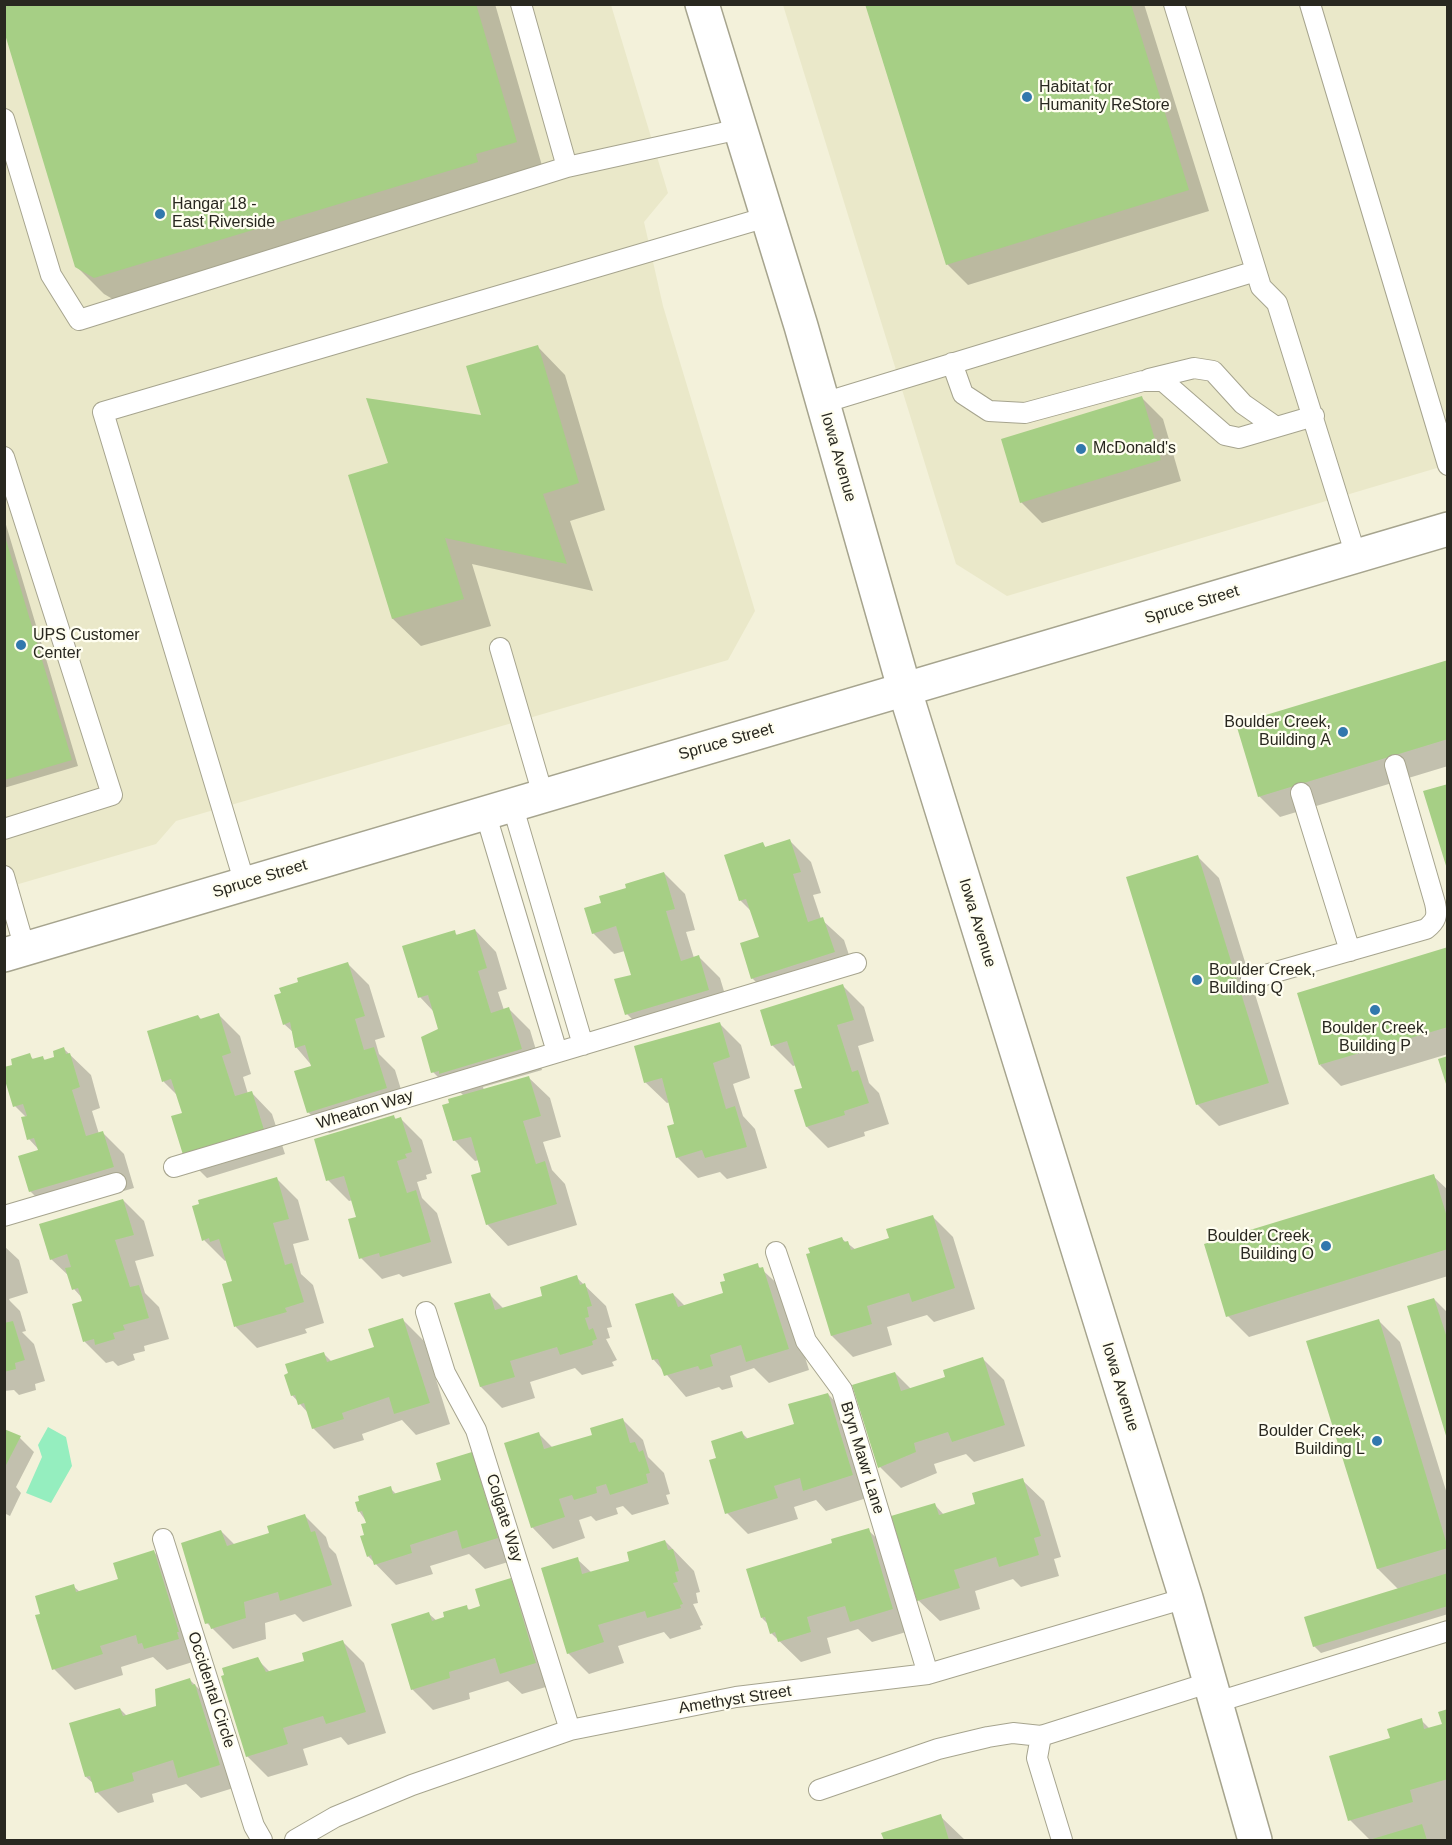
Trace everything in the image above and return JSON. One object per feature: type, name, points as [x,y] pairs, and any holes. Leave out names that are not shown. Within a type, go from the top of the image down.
[{"type":"main road","name":"Iowa Avenue","points":[[702,4],[823,403],[905,691],[1186,1598],[1211,1693],[1255,1840]]},
{"type":"main road","name":"Spruce Street","points":[[15,952],[1448,530]]},
{"type":"lane","points":[[521,4],[567,167]]},
{"type":"lane","points":[[1174,4],[1261,287],[1276,303],[1314,416],[1356,556]]},
{"type":"lane","points":[[1310,4],[1448,465]]},
{"type":"lane","points":[[4,119],[51,275],[79,320],[567,167],[740,129]]},
{"type":"lane","points":[[245,884],[103,411],[767,217]]},
{"type":"lane","points":[[823,403],[1256,271]]},
{"type":"lane","points":[[952,363],[963,394],[989,411],[1024,413],[1194,368],[1213,371],[1243,404],[1276,427]]},
{"type":"lane","points":[[1143,381],[1163,381],[1225,435],[1239,438],[1314,416]]},
{"type":"lane","points":[[4,457],[112,795],[4,829]]},
{"type":"lane","points":[[500,648],[543,795]]},
{"type":"lane","points":[[1251,979],[1426,929],[1433,923],[1437,914],[1395,765]]},
{"type":"lane","points":[[1301,793],[1350,951]]},
{"type":"lane","points":[[498,808],[583,1045]]},
{"type":"lane","points":[[498,808],[557,1052]]},
{"type":"lane","points":[[4,876],[15,952]]},
{"type":"lane","name":"Wheaton Way","points":[[174,1167],[856,963]]},
{"type":"lane","points":[[4,1216],[116,1183]]},
{"type":"lane","name":"Bryn Mawr Lane","points":[[776,1252],[806,1341],[842,1390],[928,1674]]},
{"type":"lane","name":"Colgate Way","points":[[426,1312],[445,1373],[476,1430],[570,1730]]},
{"type":"lane","name":"Occidental Circle","points":[[163,1539],[254,1826],[262,1840]]},
{"type":"lane","name":"Amethyst Street","points":[[295,1840],[334,1816],[412,1785],[570,1730],[736,1697],[928,1674],[1186,1598]]},
{"type":"lane","points":[[819,1790],[938,1749],[1013,1733],[1041,1736],[1448,1631]]},
{"type":"lane","points":[[1041,1736],[1037,1758],[1062,1840]]},
{"type":"shaded area","points":[[5,5],[611,5],[668,193],[644,222],[663,306],[755,611],[728,660],[176,821],[156,844],[5,888]]},
{"type":"shaded area","points":[[783,5],[1447,5],[1447,465],[1007,596],[956,564]]},
{"type":"shaded area","points":[[48,1427],[66,1437],[72,1466],[51,1503],[26,1493],[42,1457],[38,1445]]},
{"type":"building","points":[[4,4],[476,4],[517,142],[476,154],[478,162],[94,278],[75,267],[4,31]]},
{"type":"building","name":"Habitat for Humanity ReStore","points":[[865,4],[1131,4],[1189,190],[946,265]]},
{"type":"building","points":[[538,345],[579,483],[543,494],[567,564],[445,538],[464,599],[392,619],[348,475],[388,463],[366,398],[481,415],[466,366]]},
{"type":"building","name":"McDonald's","points":[[1142,396],[1161,460],[1020,503],[1001,439]]},
{"type":"building","name":"UPS Customer Center","points":[[4,533],[72,760],[4,780]]},
{"type":"building","name":"Boulder Creek, Building A","points":[[1448,660],[1448,739],[1258,797],[1236,724]]},
{"type":"building","points":[[1448,784],[1448,869],[1447,869],[1423,791]]},
{"type":"building","points":[[790,839],[801,872],[793,874],[808,922],[823,917],[835,952],[751,979],[740,943],[759,937],[746,899],[739,901],[724,855],[763,842],[765,847]]},
{"type":"building","name":"Boulder Creek, Building Q","points":[[1198,855],[1269,1083],[1196,1105],[1126,877]]},
{"type":"building","points":[[664,872],[675,909],[666,911],[681,961],[699,955],[709,990],[625,1015],[614,979],[631,975],[616,926],[592,934],[584,908],[601,903],[599,896],[626,888],[625,884]]},
{"type":"building","points":[[475,929],[487,968],[478,971],[491,1013],[509,1007],[522,1049],[439,1074],[439,1071],[431,1073],[421,1037],[438,1029],[428,995],[418,998],[402,946],[455,930],[456,935]]},
{"type":"building","name":"Boulder Creek, Building P","points":[[1448,947],[1448,1027],[1319,1065],[1297,993]]},
{"type":"building","points":[[348,962],[365,1016],[355,1019],[364,1050],[374,1047],[387,1088],[307,1113],[294,1071],[311,1066],[305,1045],[295,1048],[290,1022],[283,1025],[274,995],[281,993],[279,988],[298,982],[297,978]]},
{"type":"building","points":[[843,984],[854,1020],[837,1025],[852,1072],[858,1070],[869,1103],[844,1111],[845,1115],[806,1127],[794,1090],[802,1088],[787,1041],[771,1046],[760,1010]]},
{"type":"building","points":[[219,1013],[231,1053],[222,1056],[235,1096],[252,1091],[265,1133],[184,1158],[171,1116],[182,1113],[171,1079],[162,1082],[147,1031],[198,1015],[200,1019]]},
{"type":"building","points":[[720,1022],[730,1057],[713,1063],[726,1109],[735,1106],[747,1147],[705,1158],[702,1150],[676,1158],[667,1126],[674,1124],[662,1078],[644,1083],[634,1046]]},
{"type":"building","points":[[64,1047],[66,1054],[70,1053],[80,1087],[72,1090],[86,1136],[103,1131],[114,1167],[29,1192],[18,1156],[38,1150],[34,1138],[27,1140],[21,1117],[27,1116],[23,1104],[13,1107],[4,1077],[4,1067],[12,1065],[11,1059],[30,1053],[32,1059],[43,1056],[44,1060],[54,1057],[53,1051]]},
{"type":"building","points":[[1448,1056],[1448,1087],[1447,1087],[1438,1059]]},
{"type":"building","points":[[529,1076],[541,1116],[523,1121],[536,1164],[545,1161],[557,1204],[486,1225],[471,1175],[481,1172],[471,1137],[453,1141],[442,1105],[449,1103],[448,1099]]},
{"type":"building","points":[[394,1115],[395,1119],[401,1117],[412,1152],[405,1154],[407,1158],[397,1161],[407,1193],[416,1190],[431,1242],[380,1257],[379,1253],[359,1259],[348,1219],[356,1217],[344,1176],[326,1181],[314,1139]]},
{"type":"building","name":"Boulder Creek, Building O","points":[[1434,1174],[1448,1220],[1448,1249],[1226,1317],[1204,1244]]},
{"type":"building","points":[[277,1177],[289,1219],[273,1223],[285,1265],[292,1263],[304,1302],[285,1308],[287,1312],[234,1327],[222,1284],[232,1281],[219,1239],[210,1242],[209,1238],[202,1241],[192,1206],[199,1204],[198,1200]]},
{"type":"building","points":[[123,1199],[134,1235],[115,1240],[130,1287],[139,1285],[149,1318],[123,1325],[125,1330],[113,1333],[115,1339],[95,1345],[94,1339],[83,1342],[72,1304],[82,1301],[78,1288],[72,1290],[65,1268],[71,1267],[67,1254],[50,1260],[39,1224]]},
{"type":"building","points":[[933,1215],[955,1288],[912,1302],[909,1293],[867,1306],[872,1324],[831,1336],[806,1254],[810,1253],[808,1248],[842,1237],[844,1242],[848,1241],[851,1250],[889,1238],[886,1229]]},
{"type":"building","points":[[758,1263],[759,1268],[763,1267],[789,1349],[746,1362],[741,1345],[710,1355],[713,1366],[700,1370],[698,1366],[664,1376],[658,1359],[652,1360],[635,1304],[673,1293],[678,1307],[723,1293],[720,1282],[725,1281],[723,1274]]},
{"type":"building","points":[[577,1275],[580,1285],[585,1283],[592,1306],[587,1307],[589,1317],[585,1318],[589,1330],[593,1328],[597,1339],[592,1341],[593,1345],[560,1355],[557,1347],[510,1361],[515,1377],[480,1387],[454,1303],[490,1293],[495,1310],[542,1296],[540,1287]]},
{"type":"building","points":[[1434,1298],[1448,1341],[1447,1439],[1407,1306]]},
{"type":"building","points":[[403,1318],[430,1403],[394,1414],[389,1397],[342,1413],[344,1419],[312,1429],[304,1403],[298,1405],[295,1395],[291,1396],[284,1375],[288,1373],[285,1364],[324,1352],[327,1362],[374,1347],[368,1329]]},
{"type":"building","name":"Boulder Creek, Building L","points":[[1379,1319],[1448,1548],[1377,1569],[1306,1341]]},
{"type":"building","points":[[13,1321],[25,1360],[15,1363],[16,1369],[4,1372],[4,1323]]},
{"type":"building","points":[[983,1357],[1005,1425],[952,1442],[948,1432],[914,1443],[916,1452],[878,1468],[852,1385],[895,1372],[901,1391],[945,1377],[943,1370]]},
{"type":"building","points":[[828,1393],[853,1475],[803,1491],[800,1478],[774,1486],[778,1498],[725,1514],[709,1460],[716,1458],[711,1441],[742,1431],[745,1439],[794,1424],[788,1404]]},
{"type":"building","points":[[623,1418],[630,1443],[635,1442],[639,1452],[643,1450],[650,1473],[646,1474],[648,1483],[610,1495],[606,1484],[596,1487],[597,1493],[574,1500],[572,1495],[559,1499],[565,1517],[531,1528],[504,1443],[539,1432],[544,1449],[592,1435],[590,1428]]},
{"type":"building","points":[[4,1429],[21,1436],[4,1469]]},
{"type":"building","points":[[472,1452],[498,1538],[462,1549],[457,1530],[410,1545],[412,1553],[374,1565],[371,1555],[367,1557],[360,1536],[364,1535],[361,1524],[366,1523],[362,1511],[358,1512],[355,1502],[359,1501],[358,1496],[391,1486],[393,1494],[441,1480],[436,1463]]},
{"type":"building","points":[[1023,1478],[1041,1536],[1034,1538],[1039,1555],[999,1567],[996,1557],[954,1570],[960,1588],[917,1601],[891,1516],[935,1503],[939,1515],[975,1504],[972,1493]]},
{"type":"building","points":[[305,1514],[311,1532],[315,1531],[332,1585],[280,1601],[278,1592],[244,1602],[246,1618],[211,1629],[209,1623],[205,1624],[181,1543],[221,1530],[227,1546],[269,1533],[267,1526]]},
{"type":"building","points":[[869,1528],[893,1609],[850,1622],[845,1606],[807,1617],[811,1632],[778,1642],[775,1632],[770,1634],[765,1617],[761,1618],[746,1569],[832,1543],[831,1539]]},
{"type":"building","points":[[665,1540],[668,1550],[673,1549],[679,1571],[675,1572],[678,1582],[673,1583],[683,1604],[680,1605],[681,1608],[647,1618],[645,1611],[598,1625],[604,1642],[567,1654],[541,1568],[578,1557],[582,1574],[629,1561],[627,1552]]},
{"type":"building","points":[[154,1550],[179,1632],[177,1632],[179,1639],[144,1649],[142,1643],[138,1644],[136,1635],[100,1646],[103,1654],[52,1670],[35,1615],[40,1614],[35,1596],[74,1584],[76,1592],[118,1579],[113,1563]]},
{"type":"building","points":[[1448,1573],[1448,1606],[1313,1647],[1304,1617]]},
{"type":"building","points":[[511,1578],[536,1663],[500,1674],[495,1658],[449,1672],[450,1678],[411,1690],[391,1624],[429,1612],[432,1621],[444,1617],[443,1612],[467,1605],[468,1610],[480,1606],[475,1589]]},
{"type":"building","points":[[343,1640],[366,1712],[326,1724],[323,1716],[283,1728],[288,1744],[246,1757],[221,1676],[224,1675],[222,1668],[258,1657],[266,1672],[304,1661],[302,1653]]},
{"type":"building","points":[[190,1678],[192,1685],[195,1684],[220,1765],[178,1778],[173,1760],[132,1773],[134,1781],[95,1793],[90,1776],[85,1777],[69,1723],[120,1708],[123,1716],[156,1706],[155,1689]]},
{"type":"building","points":[[1448,1709],[1448,1779],[1410,1790],[1413,1802],[1348,1821],[1329,1756],[1390,1738],[1387,1729],[1422,1718],[1424,1729],[1442,1724],[1438,1712]]},
{"type":"building","points":[[941,1814],[949,1840],[884,1840],[881,1833]]},
{"type":"building","points":[[1422,1824],[1427,1840],[1369,1840]]},
{"type":"place","name":"Habitat for Humanity ReStore","points":[[1027,97]]},
{"type":"place","name":"Hangar 18 - East Riverside","points":[[160,214]]},
{"type":"place","name":"McDonald's","points":[[1081,449]]},
{"type":"place","name":"UPS Customer Center","points":[[21,645]]},
{"type":"place","name":"Boulder Creek, Building A","points":[[1343,732]]},
{"type":"place","name":"Boulder Creek, Building Q","points":[[1197,980]]},
{"type":"place","name":"Boulder Creek, Building P","points":[[1375,1010]]},
{"type":"place","name":"Boulder Creek, Building O","points":[[1326,1246]]},
{"type":"place","name":"Boulder Creek, Building L","points":[[1377,1441]]}]
